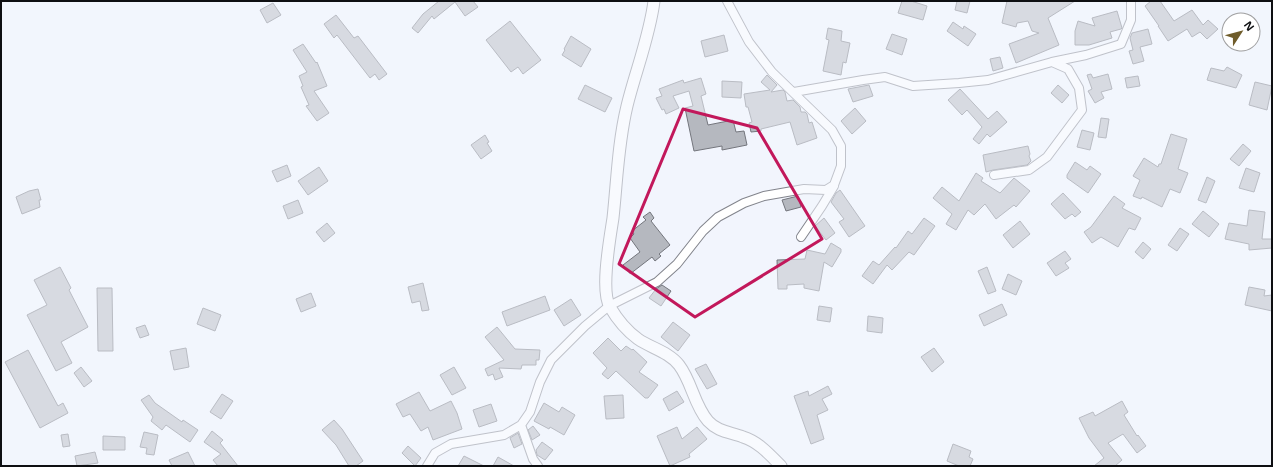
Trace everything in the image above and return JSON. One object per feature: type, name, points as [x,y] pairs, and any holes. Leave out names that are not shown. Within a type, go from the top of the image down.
[{"type":"main road","points":[[654,1],[626,107],[621,137],[613,218],[606,265],[606,291],[609,306],[627,330],[639,339],[670,357],[679,365],[687,378],[699,408],[707,420],[716,428],[744,437],[757,444],[782,466]]},
{"type":"street","points":[[727,1],[749,42],[772,72],[832,130],[841,146],[841,166],[834,185],[801,238]]},
{"type":"street","points":[[794,92],[885,77],[913,86],[959,84],[988,80],[1052,62],[1086,55],[1121,44],[1131,20],[1131,1]]},
{"type":"street","points":[[994,175],[1029,170],[1048,157],[1082,110],[1079,88],[1068,69],[1052,62]]},
{"type":"street","points":[[427,466],[435,453],[451,444],[504,435],[521,425],[530,412],[540,382],[551,360],[585,326],[609,306],[657,282],[677,264],[703,231],[718,217],[744,203],[764,196],[804,189],[826,190],[834,185]]},
{"type":"street","points":[[521,425],[533,459],[538,466]]},
{"type":"highlighted area","points":[[683,109],[757,128],[822,239],[695,317],[619,264]]},
{"type":"building","points":[[439,1],[473,1],[478,7],[465,16],[455,2],[434,19],[432,16],[418,33],[412,28],[423,14]]},
{"type":"building","points":[[902,1],[911,1],[927,6],[923,20],[898,13]]},
{"type":"building","points":[[957,1],[970,1],[967,13],[955,10]]},
{"type":"building","points":[[1007,1],[1075,1],[1048,18],[1059,45],[1016,63],[1009,44],[1039,33],[1032,31],[1028,21],[1017,23],[1016,27],[1002,23]]},
{"type":"building","points":[[1151,1],[1160,1],[1174,21],[1192,10],[1203,25],[1208,20],[1218,29],[1207,39],[1200,32],[1192,37],[1187,29],[1168,41],[1145,6]]},
{"type":"building","points":[[273,3],[281,15],[267,23],[260,10]]},
{"type":"building","points":[[1117,11],[1122,28],[1110,32],[1112,38],[1089,45],[1075,45],[1075,31],[1078,21],[1095,26],[1092,18]]},
{"type":"building","points":[[336,15],[354,38],[358,36],[387,74],[379,80],[375,74],[370,78],[337,35],[334,38],[324,24]]},
{"type":"building","points":[[510,21],[541,60],[523,74],[518,67],[511,72],[486,40]]},
{"type":"building","points":[[953,22],[963,29],[964,26],[976,34],[968,46],[947,31]]},
{"type":"building","points":[[828,28],[842,31],[841,41],[850,43],[846,63],[843,62],[841,75],[823,71],[829,40],[826,39]]},
{"type":"building","points":[[1148,29],[1152,44],[1140,47],[1144,61],[1133,64],[1129,51],[1133,50],[1130,38],[1132,33]]},
{"type":"building","points":[[892,34],[907,39],[902,55],[886,49]]},
{"type":"building","points":[[724,35],[728,51],[705,57],[701,41]]},
{"type":"building","points":[[571,36],[591,49],[581,67],[562,55]]},
{"type":"building","points":[[303,44],[316,63],[317,62],[327,86],[314,91],[329,113],[317,121],[306,106],[309,105],[301,87],[303,86],[299,76],[307,72],[293,50]]},
{"type":"building","points":[[1000,57],[1003,68],[993,71],[990,59]]},
{"type":"building","points":[[1227,67],[1242,75],[1236,88],[1207,80],[1211,68],[1224,71]]},
{"type":"building","points":[[1091,74],[1093,78],[1108,74],[1112,89],[1101,92],[1104,98],[1095,103],[1088,91],[1092,89],[1087,75]]},
{"type":"building","points":[[767,75],[777,85],[771,92],[783,90],[787,101],[793,100],[800,107],[801,112],[805,112],[807,114],[809,123],[812,122],[817,138],[797,145],[790,122],[761,129],[761,131],[751,132],[749,123],[752,122],[748,107],[746,107],[744,94],[770,90],[761,82]]},
{"type":"building","points":[[1138,76],[1140,86],[1127,88],[1125,78]]},
{"type":"building","points":[[701,78],[706,94],[701,96],[708,125],[733,120],[736,132],[744,131],[747,145],[722,150],[722,146],[694,151],[685,108],[693,106],[689,91],[673,96],[679,108],[666,114],[664,109],[662,110],[656,98],[662,96],[659,89],[683,80],[684,83]]},
{"type":"building","points":[[722,81],[742,82],[741,98],[722,97]]},
{"type":"building","points":[[1255,82],[1272,86],[1267,110],[1249,105]]},
{"type":"building","points":[[585,85],[612,98],[605,112],[578,99]]},
{"type":"building","points":[[869,85],[873,96],[853,102],[848,89]]},
{"type":"building","points":[[1058,85],[1069,95],[1062,103],[1051,93]]},
{"type":"building","points":[[960,89],[988,119],[997,111],[1007,122],[990,137],[987,134],[979,144],[973,139],[982,127],[967,110],[962,115],[948,100]]},
{"type":"building","points":[[855,108],[866,121],[852,134],[841,121]]},
{"type":"building","points":[[1101,118],[1109,119],[1106,138],[1098,137]]},
{"type":"building","points":[[1082,130],[1094,133],[1090,150],[1077,147]]},
{"type":"building","points":[[1171,134],[1187,139],[1178,169],[1188,173],[1180,193],[1170,189],[1162,207],[1142,197],[1141,199],[1133,196],[1140,180],[1133,176],[1144,158],[1158,167],[1159,164],[1161,164]]},
{"type":"building","points":[[485,135],[489,142],[487,143],[492,151],[481,159],[471,145]]},
{"type":"building","points":[[1243,144],[1251,151],[1239,166],[1230,159]]},
{"type":"building","points":[[1028,146],[1031,161],[1027,165],[986,172],[983,155]]},
{"type":"building","points":[[1075,162],[1087,170],[1090,166],[1101,174],[1088,193],[1067,178],[1067,175]]},
{"type":"building","points":[[287,165],[291,176],[277,182],[272,171]]},
{"type":"building","points":[[319,167],[328,181],[308,195],[298,181]]},
{"type":"building","points":[[1246,168],[1260,173],[1254,192],[1239,188]]},
{"type":"building","points":[[976,173],[983,178],[981,181],[1000,193],[1014,178],[1030,191],[1016,207],[1014,205],[996,219],[985,204],[974,215],[968,210],[956,230],[946,224],[952,214],[933,198],[942,187],[959,201]]},
{"type":"building","points":[[1207,177],[1215,181],[1206,203],[1198,200]]},
{"type":"building","points":[[38,189],[41,200],[39,200],[40,207],[22,214],[16,197]]},
{"type":"building","points":[[840,190],[865,226],[849,237],[839,222],[844,219],[831,202],[836,193]]},
{"type":"building","points":[[1063,193],[1081,212],[1075,217],[1072,214],[1065,219],[1051,204]]},
{"type":"building","points":[[798,196],[801,207],[786,211],[782,200]]},
{"type":"building","points":[[1114,196],[1125,204],[1122,208],[1141,218],[1135,230],[1129,228],[1118,247],[1101,237],[1092,243],[1084,232],[1091,227]]},
{"type":"building","points":[[298,200],[303,213],[288,219],[283,206]]},
{"type":"building","points":[[1249,210],[1265,212],[1262,239],[1272,239],[1272,248],[1249,250],[1249,244],[1225,239],[1229,223],[1247,226]]},
{"type":"building","points":[[1203,211],[1219,224],[1209,237],[1192,224]]},
{"type":"building","points":[[650,212],[654,218],[651,221],[670,245],[659,254],[661,256],[655,261],[652,257],[630,274],[623,265],[640,252],[630,238],[634,234],[632,231],[646,220],[643,217]]},
{"type":"building","points":[[824,218],[835,233],[826,240],[815,226]]},
{"type":"building","points":[[924,218],[935,226],[914,255],[909,252],[892,270],[887,265],[873,284],[862,276],[873,261],[879,265],[895,247],[896,248],[908,231],[912,234]]},
{"type":"building","points":[[1020,221],[1030,234],[1013,248],[1003,235]]},
{"type":"building","points":[[327,223],[335,233],[324,242],[316,232]]},
{"type":"building","points":[[1180,228],[1189,234],[1177,251],[1168,245]]},
{"type":"building","points":[[1143,242],[1151,249],[1143,259],[1135,252]]},
{"type":"building","points":[[831,243],[841,249],[841,252],[832,267],[824,262],[819,291],[804,288],[804,284],[787,285],[787,289],[778,289],[777,260],[805,259],[807,250],[825,254]]},
{"type":"building","points":[[1065,251],[1071,259],[1065,263],[1069,268],[1056,276],[1047,263]]},
{"type":"building","points":[[60,267],[71,288],[69,290],[88,327],[61,342],[72,363],[56,371],[27,315],[47,305],[34,280]]},
{"type":"building","points":[[987,267],[996,291],[988,294],[978,271]]},
{"type":"building","points":[[1008,274],[1022,281],[1016,295],[1002,289]]},
{"type":"building","points":[[423,283],[429,310],[422,311],[420,301],[412,303],[408,287]]},
{"type":"building","points":[[662,285],[671,291],[661,306],[649,298],[656,289]]},
{"type":"building","points":[[1249,287],[1265,290],[1264,296],[1272,295],[1272,311],[1245,305]]},
{"type":"building","points":[[97,288],[112,288],[113,351],[98,351]]},
{"type":"building","points":[[311,293],[316,306],[301,312],[296,299]]},
{"type":"building","points":[[545,296],[550,310],[507,326],[502,312]]},
{"type":"building","points":[[571,299],[581,315],[564,326],[554,310]]},
{"type":"building","points":[[1002,304],[1007,315],[984,326],[979,315]]},
{"type":"building","points":[[819,306],[832,308],[830,322],[817,320]]},
{"type":"building","points":[[203,308],[221,315],[215,331],[197,324]]},
{"type":"building","points":[[868,316],[883,318],[882,333],[867,331]]},
{"type":"building","points":[[673,322],[690,335],[678,351],[661,337]]},
{"type":"building","points":[[145,325],[149,335],[140,338],[136,328]]},
{"type":"building","points":[[497,327],[515,349],[540,350],[539,360],[536,360],[536,365],[522,365],[521,369],[499,368],[503,377],[495,380],[493,374],[488,376],[485,369],[504,360],[485,337]]},
{"type":"building","points":[[608,338],[621,351],[626,346],[632,350],[633,349],[647,362],[639,372],[658,385],[648,398],[645,398],[616,371],[608,379],[602,374],[607,368],[593,353]]},
{"type":"building","points":[[186,348],[189,367],[174,370],[170,351]]},
{"type":"building","points":[[934,348],[944,362],[932,372],[921,357]]},
{"type":"building","points":[[28,350],[58,406],[63,403],[68,413],[40,428],[5,362]]},
{"type":"building","points":[[706,364],[717,384],[707,389],[695,369]]},
{"type":"building","points":[[81,367],[92,381],[84,387],[74,373]]},
{"type":"building","points":[[454,367],[466,388],[452,395],[440,375]]},
{"type":"building","points":[[828,386],[832,394],[822,399],[828,410],[817,415],[824,439],[811,444],[794,396],[808,391],[809,396]]},
{"type":"building","points":[[677,391],[684,402],[669,411],[663,399]]},
{"type":"building","points":[[419,392],[430,411],[451,401],[462,429],[433,440],[428,427],[421,431],[410,414],[403,417],[396,404]]},
{"type":"building","points":[[222,394],[233,401],[221,419],[210,412]]},
{"type":"building","points":[[149,395],[155,403],[182,422],[183,420],[198,430],[190,442],[166,425],[162,430],[151,421],[153,417],[141,400]]},
{"type":"building","points":[[623,395],[624,418],[606,419],[604,396]]},
{"type":"building","points":[[1122,401],[1128,412],[1124,415],[1137,436],[1138,435],[1146,446],[1137,453],[1123,434],[1108,443],[1122,460],[1115,466],[1094,466],[1104,458],[1089,438],[1079,418],[1093,412],[1095,416]]},
{"type":"building","points":[[544,403],[559,412],[562,407],[575,415],[564,435],[550,427],[549,429],[534,421]]},
{"type":"building","points":[[491,404],[497,421],[479,427],[473,410]]},
{"type":"building","points":[[334,420],[342,429],[363,461],[356,466],[349,466],[336,445],[322,430]]},
{"type":"building","points":[[533,426],[540,435],[532,440],[528,430]]},
{"type":"building","points":[[677,427],[682,439],[697,427],[707,439],[689,454],[690,457],[670,466],[657,436]]},
{"type":"building","points":[[212,431],[223,440],[220,443],[238,466],[218,466],[213,460],[221,454],[204,442]]},
{"type":"building","points":[[144,432],[158,435],[154,455],[146,454],[147,448],[140,447]]},
{"type":"building","points":[[518,433],[522,444],[514,448],[510,438]]},
{"type":"building","points":[[68,434],[70,446],[63,447],[61,435]]},
{"type":"building","points":[[103,436],[125,437],[125,450],[103,450]]},
{"type":"building","points":[[542,442],[553,450],[545,460],[537,455],[536,450]]},
{"type":"building","points":[[953,444],[971,451],[969,457],[973,459],[970,466],[959,466],[947,461]]},
{"type":"building","points":[[408,446],[421,458],[415,466],[402,453]]},
{"type":"building","points":[[95,452],[98,463],[77,466],[75,456]]},
{"type":"building","points":[[188,452],[195,466],[172,466],[169,460]]},
{"type":"building","points":[[464,456],[484,466],[458,466]]},
{"type":"building","points":[[498,457],[514,466],[493,466]]}]
